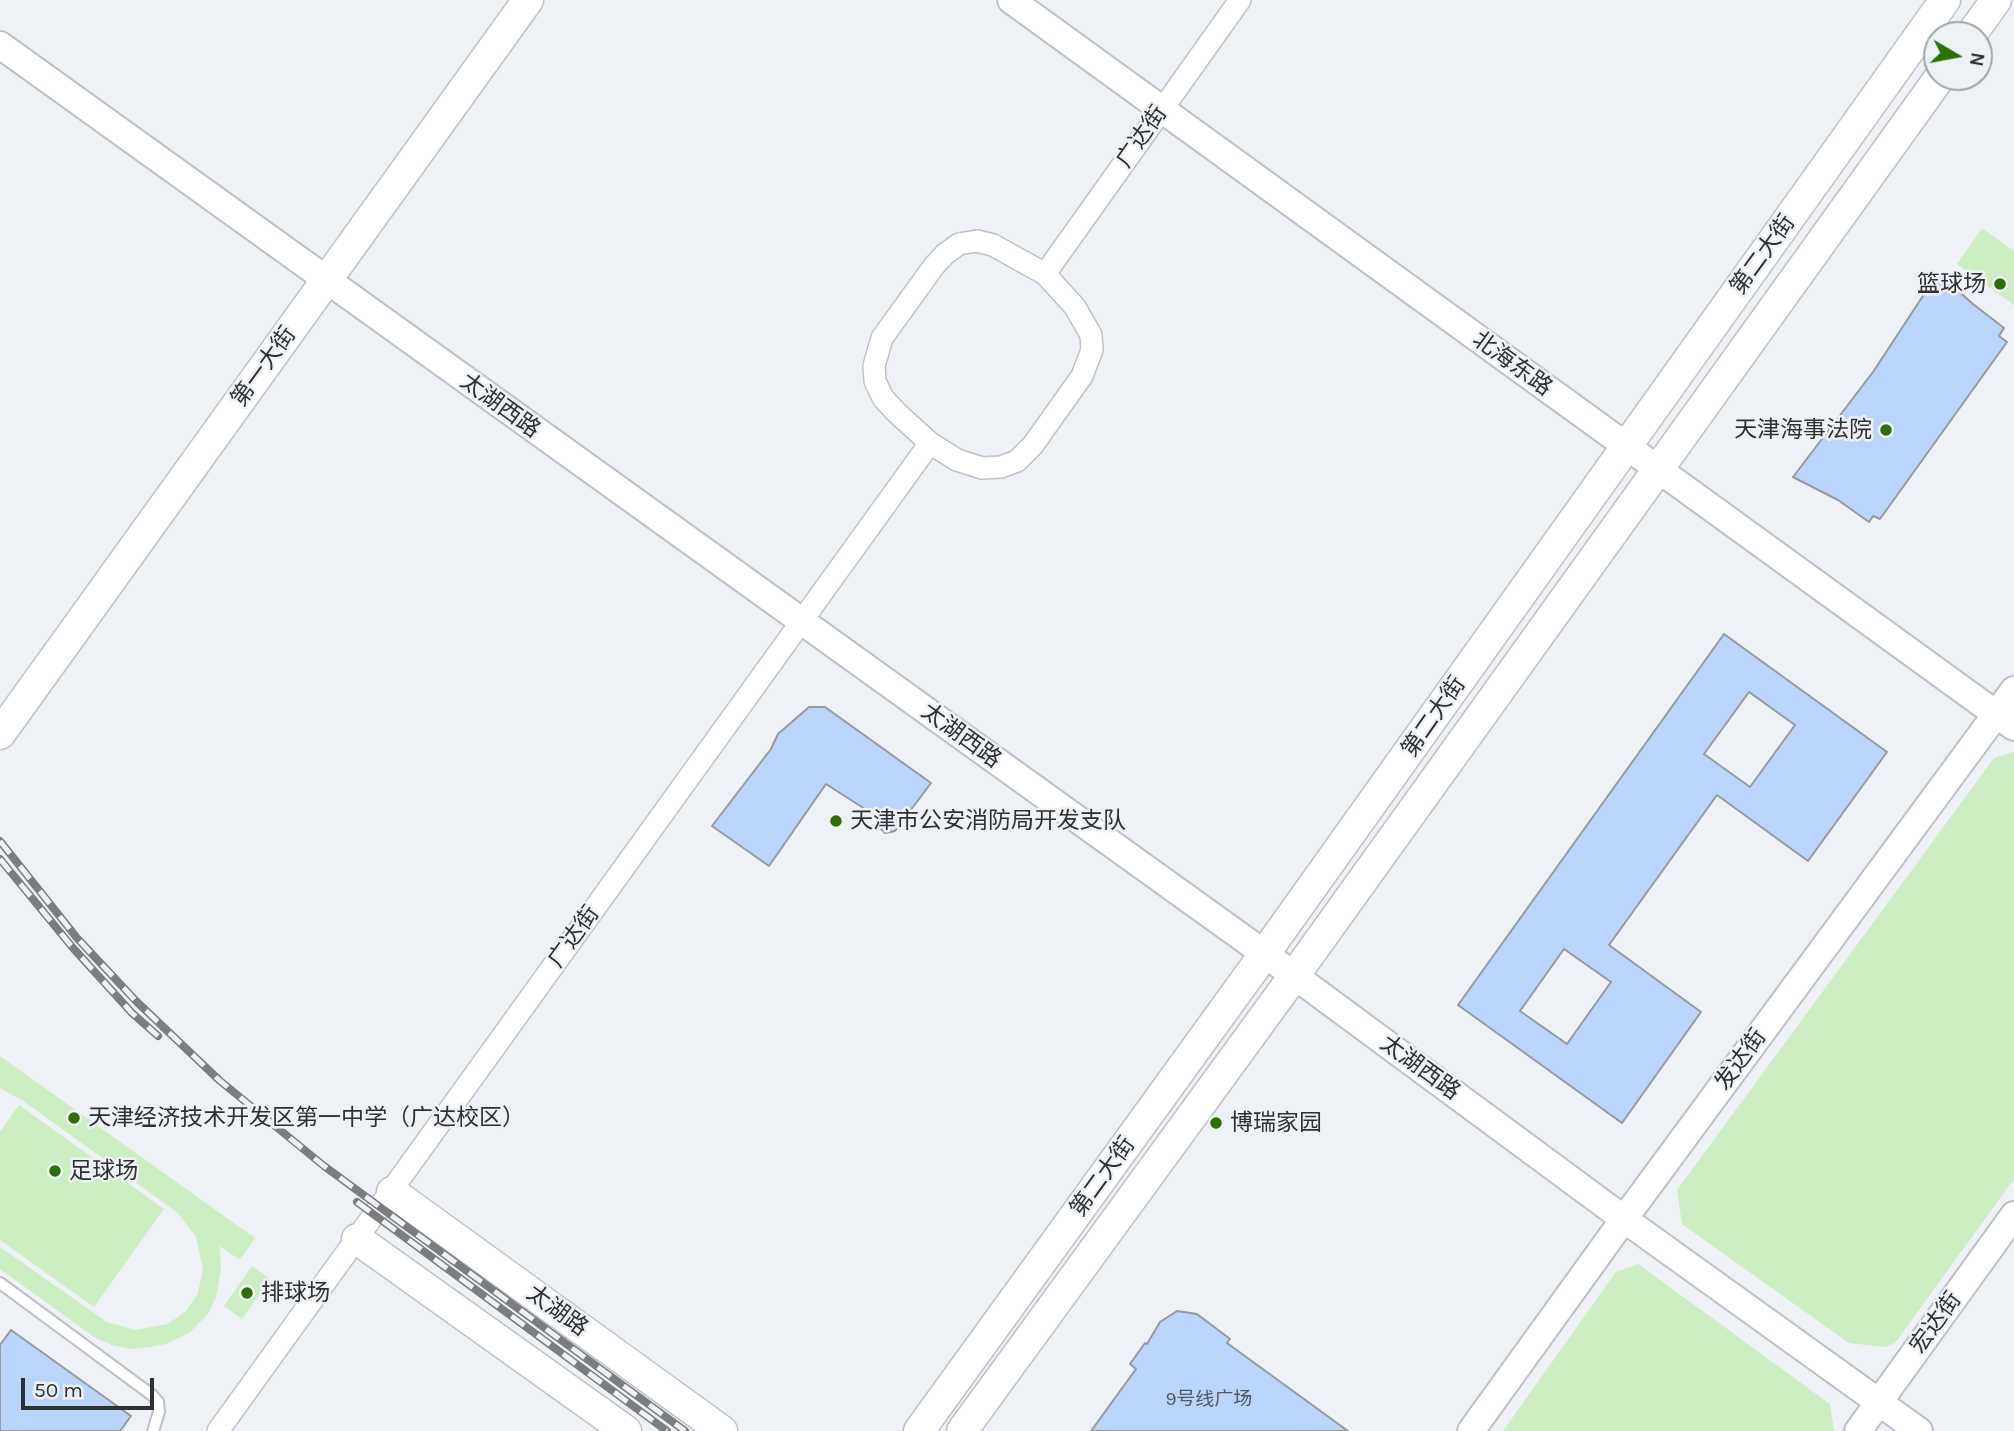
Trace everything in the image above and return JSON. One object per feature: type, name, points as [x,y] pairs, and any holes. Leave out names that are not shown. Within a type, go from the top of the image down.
[{"type":"main road","name":"第一大街","points":[[0,734],[510,0]]},
{"type":"main road","name":"第一大街","points":[[0,706],[528,0]]},
{"type":"main road","name":"第二大街","points":[[919,1431],[1260,960],[1945,0]]},
{"type":"main road","points":[[1980,21],[1996,0]]},
{"type":"main road","name":"第二大街","points":[[962,1431],[1289,982],[1930,91]]},
{"type":"main road","name":"太湖路","points":[[392,1192],[722,1431]]},
{"type":"main road","points":[[357,1239],[626,1431]]},
{"type":"street","name":"北海东路","points":[[1011,0],[2005,721]]},
{"type":"street","name":"广达街","points":[[1045,274],[1240,0]]},
{"type":"street","name":"太湖西路","points":[[0,45],[316,281]]},
{"type":"street","name":"太湖西路","points":[[0,60],[316,281],[1621,1223],[1919,1431]]},
{"type":"street","points":[[977,241],[993,245],[1045,274],[1075,307],[1091,335],[1092,350],[1082,376],[1033,445],[1017,461],[1001,467],[982,468],[957,460],[930,443],[883,398],[875,381],[874,366],[882,338],[934,266],[959,244],[977,241]]},
{"type":"street","name":"广达街","points":[[218,1431],[930,443]]},
{"type":"street","name":"发达街","points":[[1471,1431],[1621,1223],[2005,721],[2014,690]]},
{"type":"street","name":"宏达街","points":[[1858,1431],[2014,1215]]},
{"type":"lane","points":[[0,1283],[152,1395],[158,1402],[159,1412],[154,1431]]},
{"type":"green space","name":"篮球场","points":[[1982,228],[2014,251],[2014,305],[1957,264]]},
{"type":"green space","points":[[2014,752],[2014,1179],[1895,1343],[1884,1347],[1849,1343],[1682,1224],[1677,1190],[1994,758]]},
{"type":"green space","points":[[0,1056],[255,1238],[240,1260],[220,1246],[221,1269],[216,1297],[208,1314],[189,1333],[166,1344],[149,1347],[131,1349],[112,1345],[94,1337],[0,1269],[0,1247],[107,1322],[135,1330],[168,1324],[186,1311],[198,1293],[203,1269],[196,1237],[178,1213],[25,1102],[0,1088]]},
{"type":"green space","name":"足球场","points":[[19,1105],[164,1209],[94,1307],[0,1240],[0,1132]]},
{"type":"green space","points":[[1638,1264],[1830,1404],[1834,1431],[1503,1431],[1616,1272]]},
{"type":"green space","name":"排球场","points":[[252,1266],[270,1279],[242,1319],[224,1306]]},
{"type":"building","name":"天津海事法院","points":[[1938,273],[2004,328],[1999,336],[2007,342],[1880,519],[1873,516],[1869,522],[1838,500],[1793,477],[1873,372]]},
{"type":"building","points":[[1724,634],[1887,752],[1808,861],[1717,795],[1609,945],[1701,1012],[1622,1123],[1458,1005]],"holes":[[[1749,692],[1795,725],[1750,787],[1704,754]],[[1564,949],[1611,982],[1567,1044],[1520,1011]]]},
{"type":"building","points":[[809,707],[825,707],[931,783],[895,831],[885,833],[880,828],[879,818],[826,784],[769,866],[712,826],[771,749],[778,734]]},
{"type":"building","points":[[1177,1311],[1197,1314],[1230,1339],[1227,1343],[1348,1431],[1091,1431],[1136,1369],[1130,1364],[1145,1343],[1147,1344],[1160,1322]]},
{"type":"building","points":[[11,1330],[131,1416],[120,1431],[0,1431],[0,1345]]},
{"type":"railway","points":[[0,841],[77,938],[136,1001],[219,1080],[324,1166],[685,1431]]},
{"type":"railway","points":[[0,859],[73,948],[132,1013],[158,1036]]},
{"type":"railway","points":[[357,1202],[667,1431]]},
{"type":"place","name":"篮球场","points":[[2000,284]]},
{"type":"place","name":"天津海事法院","points":[[1886,430]]},
{"type":"place","name":"天津市公安消防局开发支队","points":[[836,821]]},
{"type":"place","name":"天津经济技术开发区第一中学（广达校区）","points":[[74,1118]]},
{"type":"place","name":"博瑞家园","points":[[1216,1123]]},
{"type":"place","name":"足球场","points":[[55,1171]]},
{"type":"place","name":"排球场","points":[[247,1293]]}]
